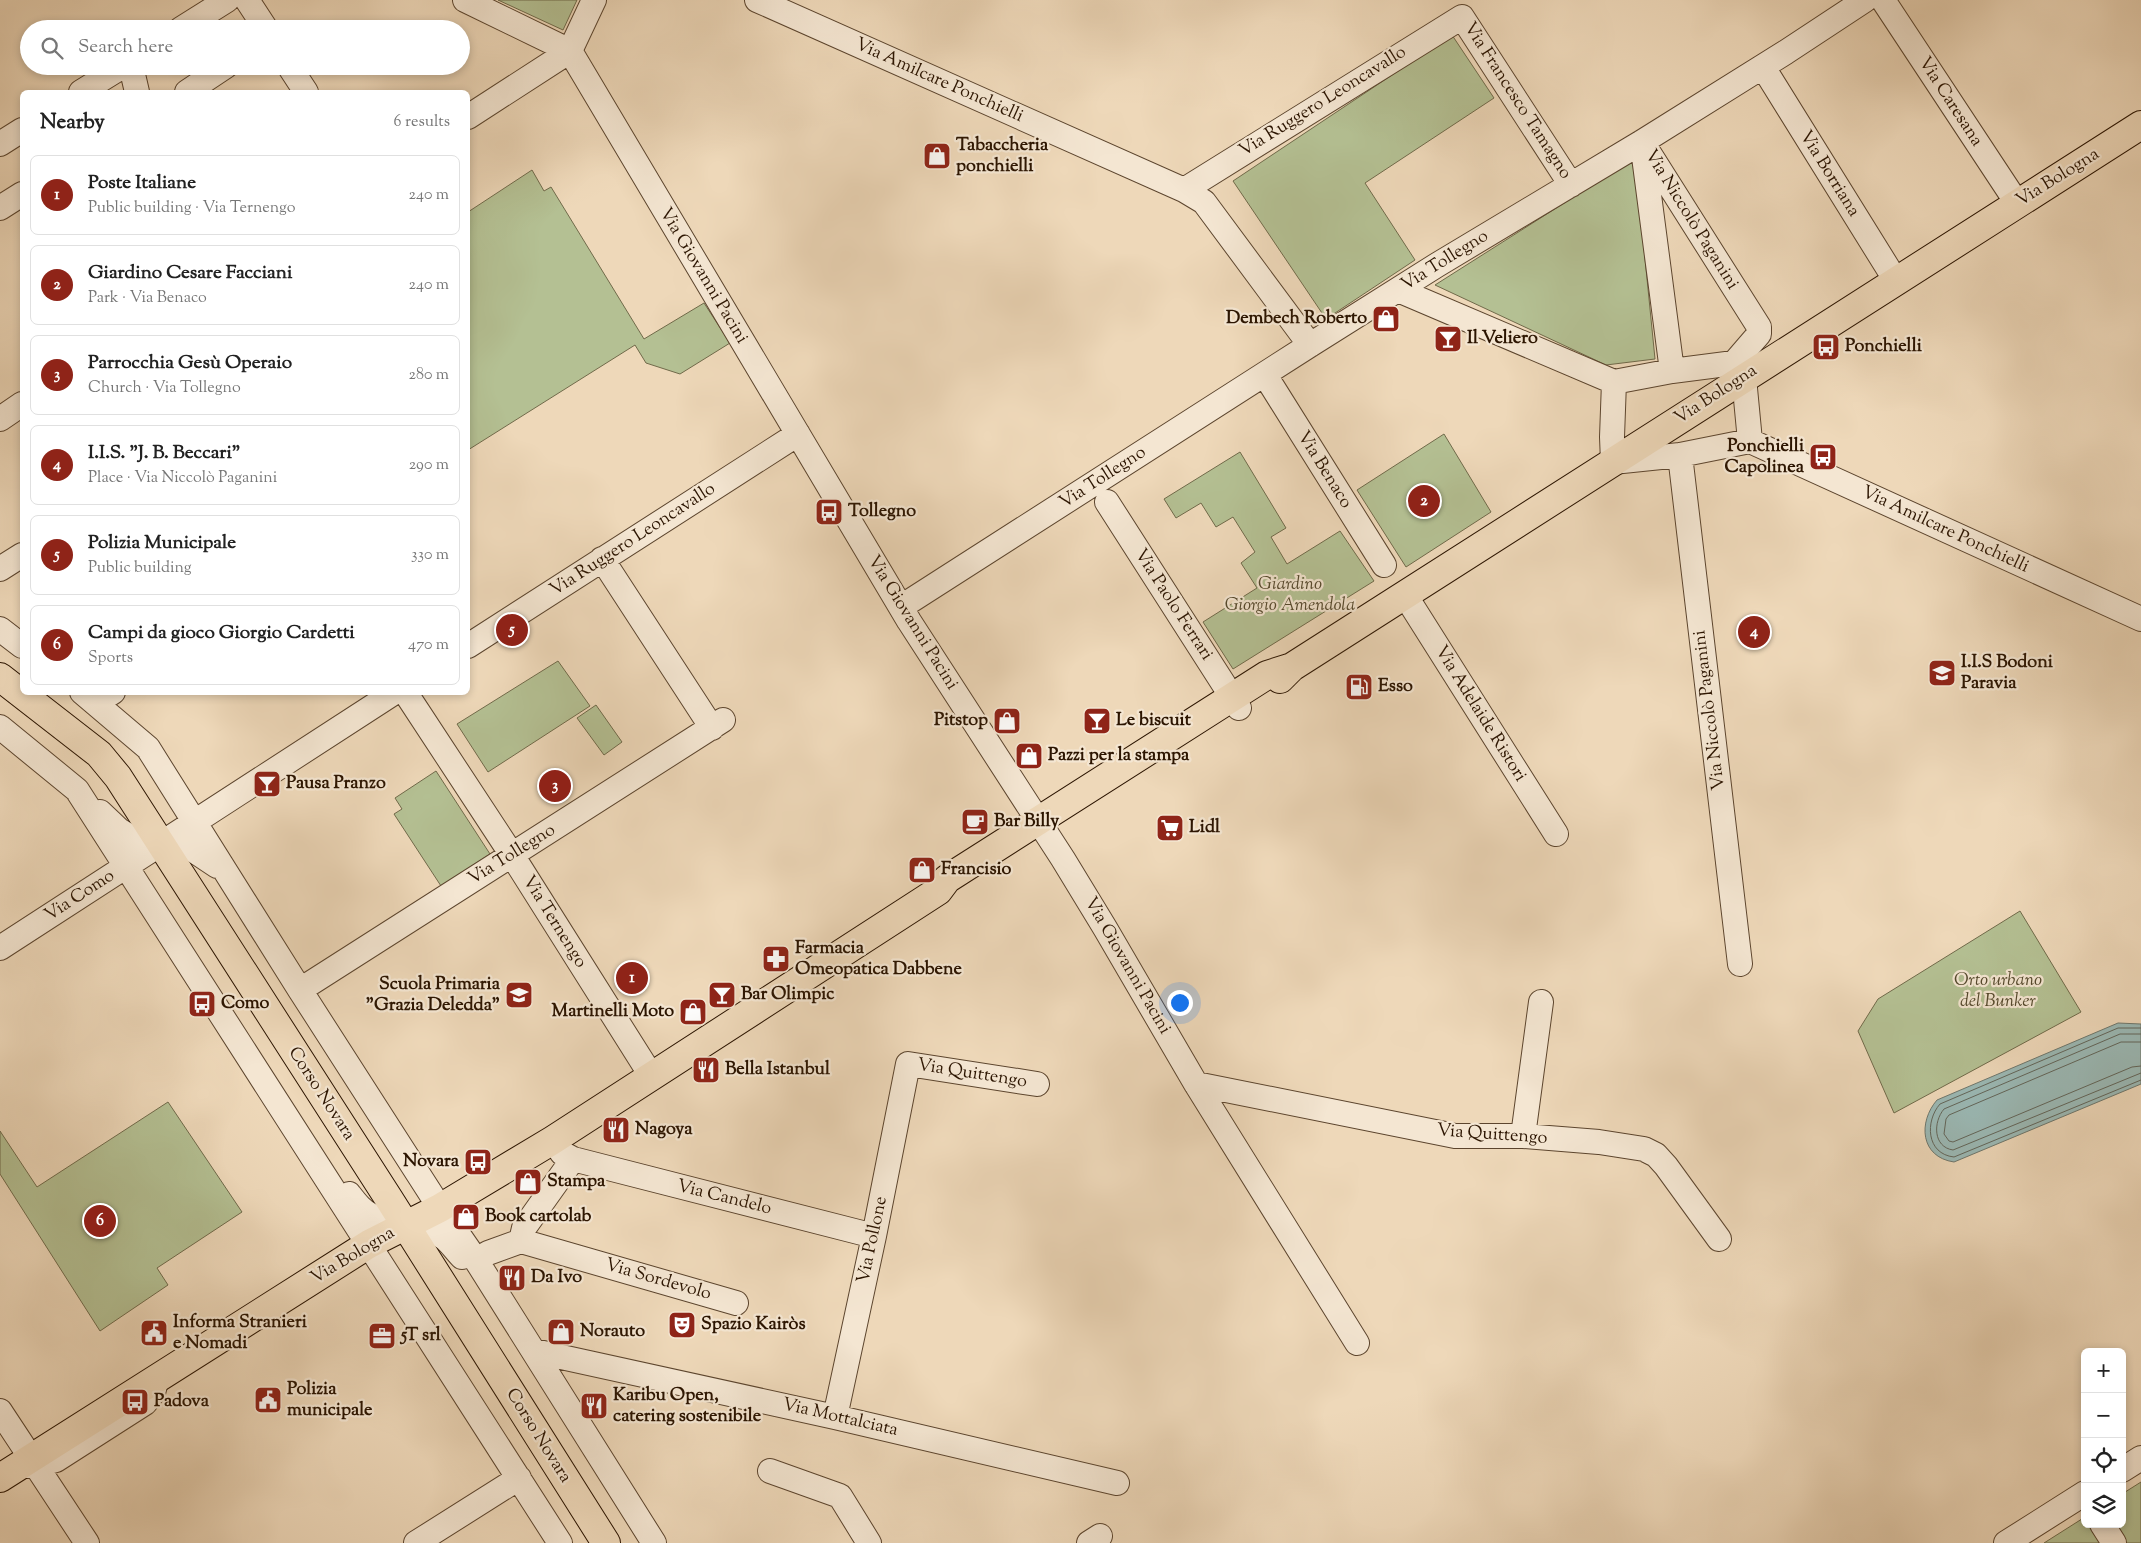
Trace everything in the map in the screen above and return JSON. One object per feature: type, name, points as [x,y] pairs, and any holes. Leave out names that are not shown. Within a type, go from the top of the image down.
[{"type":"main road","name":"Via Bologna","points":[[21,1459],[157,1378],[369,1244],[440,1208],[553,1140],[938,891],[947,879],[1042,826],[1236,702],[1267,675],[1292,667],[1613,462],[1739,371],[1896,281],[2141,125]]},
{"type":"main road","name":"Corso Novara","points":[[0,677],[20,693]]},
{"type":"main road","name":"Corso Novara","points":[[23,695],[99,754],[118,777],[606,1543]]},
{"type":"street","points":[[195,20],[227,0]]},
{"type":"street","points":[[247,0],[260,20]]},
{"type":"street","points":[[465,0],[570,51]]},
{"type":"street","points":[[470,116],[570,51],[594,0]]},
{"type":"street","name":"Via Amilcare Ponchielli","points":[[757,0],[1184,190],[1204,202],[1310,345]]},
{"type":"street","name":"Via Tollegno","points":[[901,607],[1310,345],[1763,67],[1865,0]]},
{"type":"street","name":"Via Caresana","points":[[1882,0],[2017,204]]},
{"type":"street","name":"Via Ruggero Leoncavallo","points":[[1184,190],[1462,16]]},
{"type":"street","name":"Via Francesco Tamagno","points":[[1462,16],[1571,185]]},
{"type":"street","name":"Via Giovanni Pacini","points":[[570,51],[901,607],[1042,826],[1105,928],[1196,1084],[1357,1343]]},
{"type":"street","name":"Via Borriana","points":[[1763,67],[1896,281]]},
{"type":"street","points":[[84,90],[108,75]]},
{"type":"street","points":[[133,75],[137,90]]},
{"type":"street","points":[[190,90],[212,75]]},
{"type":"street","points":[[295,75],[305,90]]},
{"type":"street","points":[[0,144],[20,131]]},
{"type":"street","name":"Via Niccolò Paganini","points":[[1642,142],[1759,328],[1759,334],[1739,371]]},
{"type":"street","name":"Via Niccolò Paganini","points":[[1642,142],[1672,371]]},
{"type":"street","points":[[0,208],[20,195]]},
{"type":"street","points":[[1398,290],[1614,382],[1672,371],[1739,371],[1750,441],[1680,455],[1613,462],[1614,382]]},
{"type":"street","name":"Via Benaco","points":[[1265,375],[1384,564]]},
{"type":"street","points":[[0,419],[20,405]]},
{"type":"street","name":"Via Ruggero Leoncavallo","points":[[470,645],[798,434]]},
{"type":"street","name":"Via Amilcare Ponchielli","points":[[1750,441],[2141,619]]},
{"type":"street","name":"Via Niccolò Paganini","points":[[1680,455],[1740,964]]},
{"type":"street","name":"Via Paolo Ferrari","points":[[1107,502],[1236,702]]},
{"type":"street","points":[[0,569],[20,556]]},
{"type":"street","name":"Via Tollegno","points":[[300,990],[717,724],[602,559]]},
{"type":"street","name":"Via Adelaide Ristori","points":[[1405,595],[1556,834]]},
{"type":"street","points":[[0,628],[20,644]]},
{"type":"street","points":[[159,844],[390,695]]},
{"type":"street","name":"Via Ternengo","points":[[407,695],[512,855],[652,1077]]},
{"type":"street","points":[[97,696],[148,748],[300,990],[534,1351],[654,1543]]},
{"type":"street","points":[[5,738],[77,790],[123,833],[132,838],[159,844],[187,846],[228,875]]},
{"type":"street","points":[[77,790],[560,1543]]},
{"type":"street","name":"Via Como","points":[[0,948],[159,844]]},
{"type":"street","points":[[1523,1136],[1541,1002]]},
{"type":"street","name":"Via Quittengo","points":[[908,1064],[1037,1084]]},
{"type":"street","name":"Via Pollone","points":[[835,1417],[874,1236],[908,1064]]},
{"type":"street","name":"Via Quittengo","points":[[1196,1084],[1455,1136],[1523,1136],[1600,1142],[1644,1148],[1656,1155],[1666,1166],[1719,1239]]},
{"type":"street","points":[[476,1260],[488,1253],[521,1242],[524,1228],[573,1159],[562,1153],[553,1140]]},
{"type":"street","name":"Via Candelo","points":[[573,1159],[874,1236]]},
{"type":"street","points":[[316,1162],[370,1216],[380,1220],[424,1229],[443,1237],[497,1293]]},
{"type":"street","name":"Via Sordevolo","points":[[521,1242],[736,1303]]},
{"type":"street","name":"Via Mottalciata","points":[[534,1351],[835,1417],[1117,1483]]},
{"type":"street","points":[[0,1411],[21,1459],[86,1543]]},
{"type":"street","points":[[2126,1467],[2141,1458]]},
{"type":"street","points":[[770,1471],[840,1496],[869,1543]]},
{"type":"street","points":[[416,1543],[518,1478]]},
{"type":"street","points":[[2006,1543],[2081,1497]]},
{"type":"street","points":[[2105,1528],[2114,1543]]},
{"type":"green space","points":[[498,0],[577,0],[563,30]]},
{"type":"green space","points":[[1452,35],[1494,98],[1365,183],[1415,260],[1326,319],[1233,181]]},
{"type":"green space","points":[[1635,158],[1655,359],[1606,365],[1435,285]]},
{"type":"green space","points":[[532,170],[544,191],[551,187],[644,339],[704,303],[730,343],[680,374],[646,363],[635,345],[470,449],[470,211]]},
{"type":"green space","points":[[1444,434],[1491,512],[1406,567],[1357,490]]},
{"type":"green space","name":"Giardino Giorgio Amendola","points":[[1240,452],[1286,528],[1271,537],[1287,564],[1340,531],[1374,581],[1233,669],[1203,622],[1257,588],[1241,563],[1255,552],[1233,517],[1216,527],[1201,503],[1176,518],[1164,499]]},
{"type":"green space","points":[[558,661],[590,706],[488,772],[457,724]]},
{"type":"green space","points":[[596,705],[622,742],[604,755],[577,718]]},
{"type":"green space","points":[[436,771],[490,854],[441,886],[394,814],[402,809],[395,798]]},
{"type":"green space","name":"Orto urbano del Bunker","points":[[2020,911],[2081,1012],[1894,1113],[1858,1031],[1878,999]]},
{"type":"green space","points":[[168,1102],[242,1212],[157,1268],[168,1285],[100,1331],[0,1174],[0,1131],[37,1187]]},
{"type":"green space","points":[[2141,1482],[2141,1543],[2044,1543],[2081,1520],[2081,1528],[2126,1528],[2126,1491]]},
{"type":"water","points":[[2118,1023],[2141,1024],[2141,1084],[1954,1162],[1943,1159],[1934,1153],[1929,1146],[1925,1128],[1927,1118],[1937,1100]]},
{"type":"place","name":"Tabaccheria ponchielli","points":[[937,156]]},
{"type":"place","name":"Dembech Roberto","points":[[1386,319]]},
{"type":"place","name":"Il Veliero","points":[[1448,339]]},
{"type":"place","name":"Ponchielli","points":[[1826,347]]},
{"type":"place","name":"Ponchielli Capolinea","points":[[1823,457]]},
{"type":"place","name":"Giardino Cesare Facciani","points":[[1424,501]]},
{"type":"place","name":"Tollegno","points":[[829,512]]},
{"type":"place","name":"Polizia Municipale","points":[[512,630]]},
{"type":"place","name":"I.I.S. \"J. B. Beccari\"","points":[[1754,632]]},
{"type":"place","name":"I.I.S Bodoni Paravia","points":[[1942,673]]},
{"type":"place","name":"Esso","points":[[1359,687]]},
{"type":"place","name":"Pitstop","points":[[1007,721]]},
{"type":"place","name":"Le biscuit","points":[[1097,721]]},
{"type":"place","name":"Pazzi per la stampa","points":[[1029,756]]},
{"type":"place","name":"Pausa Pranzo","points":[[267,784]]},
{"type":"place","name":"Parrocchia Gesù Operaio","points":[[555,786]]},
{"type":"place","name":"Bar Billy","points":[[975,822]]},
{"type":"place","name":"Lidl","points":[[1170,828]]},
{"type":"place","name":"Francisio","points":[[922,870]]},
{"type":"place","name":"Farmacia Omeopatica Dabbene","points":[[776,959]]},
{"type":"place","name":"Poste Italiane","points":[[632,978]]},
{"type":"place","name":"Scuola Primaria \"Grazia Deledda\"","points":[[519,995]]},
{"type":"place","name":"Bar Olimpic","points":[[722,995]]},
{"type":"place","name":"Como","points":[[202,1004]]},
{"type":"place","name":"Martinelli Moto","points":[[693,1012]]},
{"type":"place","name":"Bella Istanbul","points":[[706,1070]]},
{"type":"place","name":"Nagoya","points":[[616,1130]]},
{"type":"place","name":"Novara","points":[[478,1162]]},
{"type":"place","name":"Stampa","points":[[528,1182]]},
{"type":"place","name":"Book cartolab","points":[[466,1217]]},
{"type":"place","name":"Campi da gioco Giorgio Cardetti","points":[[100,1221]]},
{"type":"place","name":"Da Ivo","points":[[512,1278]]},
{"type":"place","name":"Spazio Kairòs","points":[[682,1325]]},
{"type":"place","name":"Norauto","points":[[561,1332]]},
{"type":"place","name":"Informa Stranieri e Nomadi","points":[[154,1333]]},
{"type":"place","name":"5T srl","points":[[382,1336]]},
{"type":"place","name":"Polizia municipale","points":[[268,1400]]},
{"type":"place","name":"Padova","points":[[135,1402]]},
{"type":"place","name":"Karibu Open, catering sostenibile","points":[[594,1406]]}]
